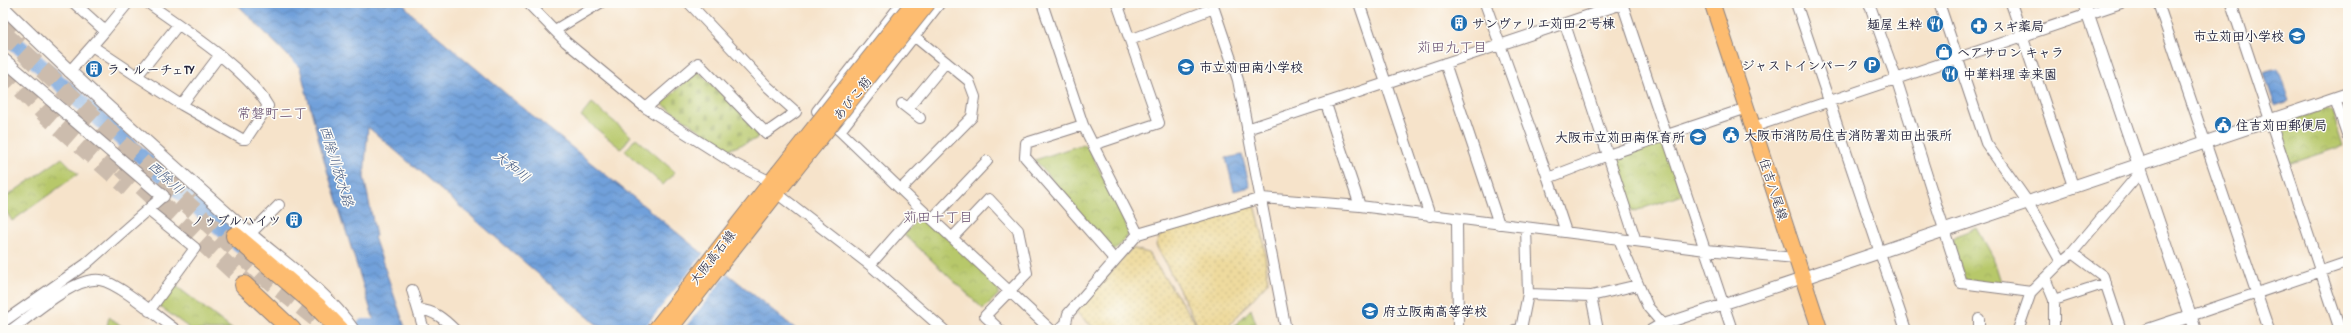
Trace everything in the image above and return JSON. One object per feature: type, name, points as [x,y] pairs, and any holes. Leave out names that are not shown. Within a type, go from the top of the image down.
[{"type":"highway","points":[[242,235],[317,306],[340,330]]},
{"type":"highway","points":[[244,285],[292,330]]},
{"type":"main road","name":"あびこ筋","points":[[774,187],[913,3]]},
{"type":"main road","name":"あびこ筋","points":[[774,187],[928,3]]},
{"type":"main road","name":"住吉八尾線","points":[[1712,3],[1820,330]]},
{"type":"main road","name":"大阪高石線","points":[[655,330],[774,187]]},
{"type":"main road","name":"大阪高石線","points":[[669,330],[774,187]]},
{"type":"street","points":[[74,3],[105,31]]},
{"type":"street","points":[[69,72],[128,3]]},
{"type":"street","points":[[92,46],[182,105],[242,140],[246,139],[268,106],[260,92],[219,56],[148,3]]},
{"type":"street","points":[[528,3],[566,42],[646,108],[774,187],[870,265],[944,330]]},
{"type":"street","points":[[554,30],[600,3]]},
{"type":"street","points":[[646,108],[698,63],[766,133],[796,112],[768,87],[689,3]]},
{"type":"street","points":[[902,3],[817,111],[840,130],[920,208],[1051,330]]},
{"type":"street","points":[[840,130],[940,3]]},
{"type":"street","points":[[1042,3],[1083,125],[1138,234]]},
{"type":"street","points":[[1093,145],[1159,123],[1117,3]]},
{"type":"street","points":[[1359,3],[1430,216]]},
{"type":"street","points":[[1485,3],[1566,232]]},
{"type":"street","points":[[1247,130],[1500,46],[1623,3],[1732,330]]},
{"type":"street","points":[[1796,3],[1906,330]]},
{"type":"street","points":[[1869,3],[1896,78],[1961,283],[2031,292]]},
{"type":"street","points":[[1939,3],[1986,143],[2027,202],[2061,262]]},
{"type":"street","points":[[2011,3],[2073,186]]},
{"type":"street","points":[[1753,127],[2022,36],[2086,8],[2121,3]]},
{"type":"street","points":[[2158,3],[2269,330]]},
{"type":"street","points":[[2231,3],[2340,330]]},
{"type":"street","points":[[1130,40],[1213,6],[1238,80],[1262,198],[1286,330]]},
{"type":"street","points":[[3,7],[69,72],[242,235],[333,304],[353,330]]},
{"type":"street","points":[[2086,8],[2195,330]]},
{"type":"street","points":[[1565,24],[1636,241]]},
{"type":"street","points":[[137,76],[178,25]]},
{"type":"street","points":[[901,189],[972,117],[975,97],[969,81],[914,36]]},
{"type":"street","points":[[182,105],[219,56]]},
{"type":"street","points":[[3,59],[163,196],[86,264],[3,322]]},
{"type":"street","points":[[920,118],[905,106],[946,62]]},
{"type":"street","points":[[1445,63],[1500,224]]},
{"type":"street","points":[[1651,330],[2073,186],[2139,167],[2348,94]]},
{"type":"street","points":[[2335,99],[2348,137]]},
{"type":"street","points":[[1326,104],[1360,206]]},
{"type":"street","points":[[1548,178],[1608,154],[1747,108]]},
{"type":"street","points":[[1083,125],[1026,143],[1025,157],[1115,260]]},
{"type":"street","points":[[932,219],[981,164]]},
{"type":"street","points":[[2018,330],[2031,292],[2072,253],[2139,167]]},
{"type":"street","points":[[1059,330],[1066,323],[1068,314],[1138,234],[1262,198],[1360,206],[1706,250],[1796,258]]},
{"type":"street","points":[[952,238],[989,199],[1018,230],[1027,273],[985,316],[1000,330]]},
{"type":"street","points":[[242,235],[279,205]]},
{"type":"street","points":[[870,265],[920,208]]},
{"type":"street","points":[[148,210],[195,248],[150,311]]},
{"type":"street","points":[[1457,218],[1458,330]]},
{"type":"street","points":[[1521,330],[1528,294],[1526,227]]},
{"type":"street","points":[[1618,238],[1648,307],[1665,326]]},
{"type":"street","points":[[2072,253],[2104,276],[2121,330]]},
{"type":"street","points":[[2148,330],[2348,262]]},
{"type":"street","points":[[2045,278],[2054,300],[2054,330]]},
{"type":"street","points":[[11,330],[70,289],[90,280],[99,280],[114,285],[176,330]]},
{"type":"street","points":[[2054,300],[2106,283]]},
{"type":"street","points":[[1528,294],[1591,296],[1638,285]]},
{"type":"street","points":[[412,290],[424,330]]},
{"type":"street","points":[[1591,296],[1598,330]]},
{"type":"street","points":[[418,310],[430,311],[444,319],[455,330]]},
{"type":"street","points":[[1979,319],[1979,330]]},
{"type":"green space","points":[[697,70],[760,132],[756,139],[728,150],[662,104]]},
{"type":"green space","points":[[592,103],[631,136],[621,149],[581,116]]},
{"type":"green space","points":[[2327,108],[2332,111],[2343,146],[2288,164],[2276,129],[2280,123]]},
{"type":"green space","points":[[636,138],[675,172],[663,185],[625,151]]},
{"type":"green space","points":[[1083,144],[1090,151],[1130,233],[1116,249],[1110,249],[1035,160]]},
{"type":"green space","points":[[1660,144],[1665,146],[1682,195],[1632,212],[1614,161],[1617,158]]},
{"type":"green space","points":[[62,158],[78,174],[12,221],[3,206],[3,199]]},
{"type":"green space","points":[[920,217],[924,217],[997,283],[999,294],[983,309],[904,234]]},
{"type":"green space","points":[[1977,228],[1993,257],[2002,285],[1965,280],[1952,241],[1955,236]]},
{"type":"green space","points":[[175,285],[233,330],[192,330],[159,306]]},
{"type":"green space","points":[[1251,309],[1258,330],[1230,330]]},
{"type":"green space","points":[[109,317],[127,330],[106,330]]},
{"type":"sand","points":[[1255,205],[1263,236],[1268,282],[1225,330],[1200,330],[1156,245],[1161,233]]},
{"type":"sand","points":[[1132,248],[1148,253],[1195,322],[1187,330],[1096,330],[1076,312]]},
{"type":"water","points":[[236,3],[402,3],[416,18],[511,98],[797,330],[603,330],[368,127],[364,177],[376,236],[374,237],[406,330],[377,330],[326,167],[300,68]]},
{"type":"water","points":[[2278,69],[2289,101],[2275,106],[2264,73]]},
{"type":"water","points":[[1242,155],[1250,187],[1234,191],[1226,158]]},
{"type":"pier","points":[[704,253],[729,272],[683,330],[643,330]]},
{"type":"waterway","name":"西除川","points":[[3,32],[243,248]]},
{"type":"waterway","name":"西除川","points":[[364,327],[388,327]]},
{"type":"tunnel","points":[[3,17],[26,38]]},
{"type":"tunnel","points":[[3,33],[271,282],[330,330]]},
{"type":"tunnel","points":[[3,70],[46,115],[129,188]]},
{"type":"tunnel","points":[[156,156],[195,196]]},
{"type":"tunnel","points":[[122,168],[257,293]]},
{"type":"place","name":"サンヴァリエ苅田２号棟","points":[[1459,23]]},
{"type":"place","name":"麺屋 生粋","points":[[1935,24]]},
{"type":"place","name":"スギ薬局","points":[[1979,26]]},
{"type":"place","name":"市立苅田小学校","points":[[2297,36]]},
{"type":"place","name":"ヘアサロン キャラ","points":[[1944,52]]},
{"type":"place","name":"ジャストインパーク","points":[[1872,65]]},
{"type":"place","name":"市立苅田南小学校","points":[[1186,67]]},
{"type":"place","name":"ラ・ルーチェTY","points":[[94,69]]},
{"type":"place","name":"中華料理 幸来園","points":[[1950,74]]},
{"type":"place","name":"住吉苅田郵便局","points":[[2223,125]]},
{"type":"place","name":"大阪市消防局住吉消防署苅田出張所","points":[[1731,135]]},
{"type":"place","name":"大阪市立苅田南保育所","points":[[1698,137]]},
{"type":"place","name":"ノゥブルハイツ","points":[[294,220]]},
{"type":"place","name":"府立阪南高等学校","points":[[1370,311]]},
{"type":"district","name":"苅田九丁目","points":[[1452,47]]},
{"type":"district","name":"常磐町二丁","points":[[272,113]]},
{"type":"district","name":"苅田十丁目","points":[[938,217]]},
{"type":"water label","name":"西除川放水路","points":[[337,166]]},
{"type":"water label","name":"大和川","points":[[512,166]]}]
